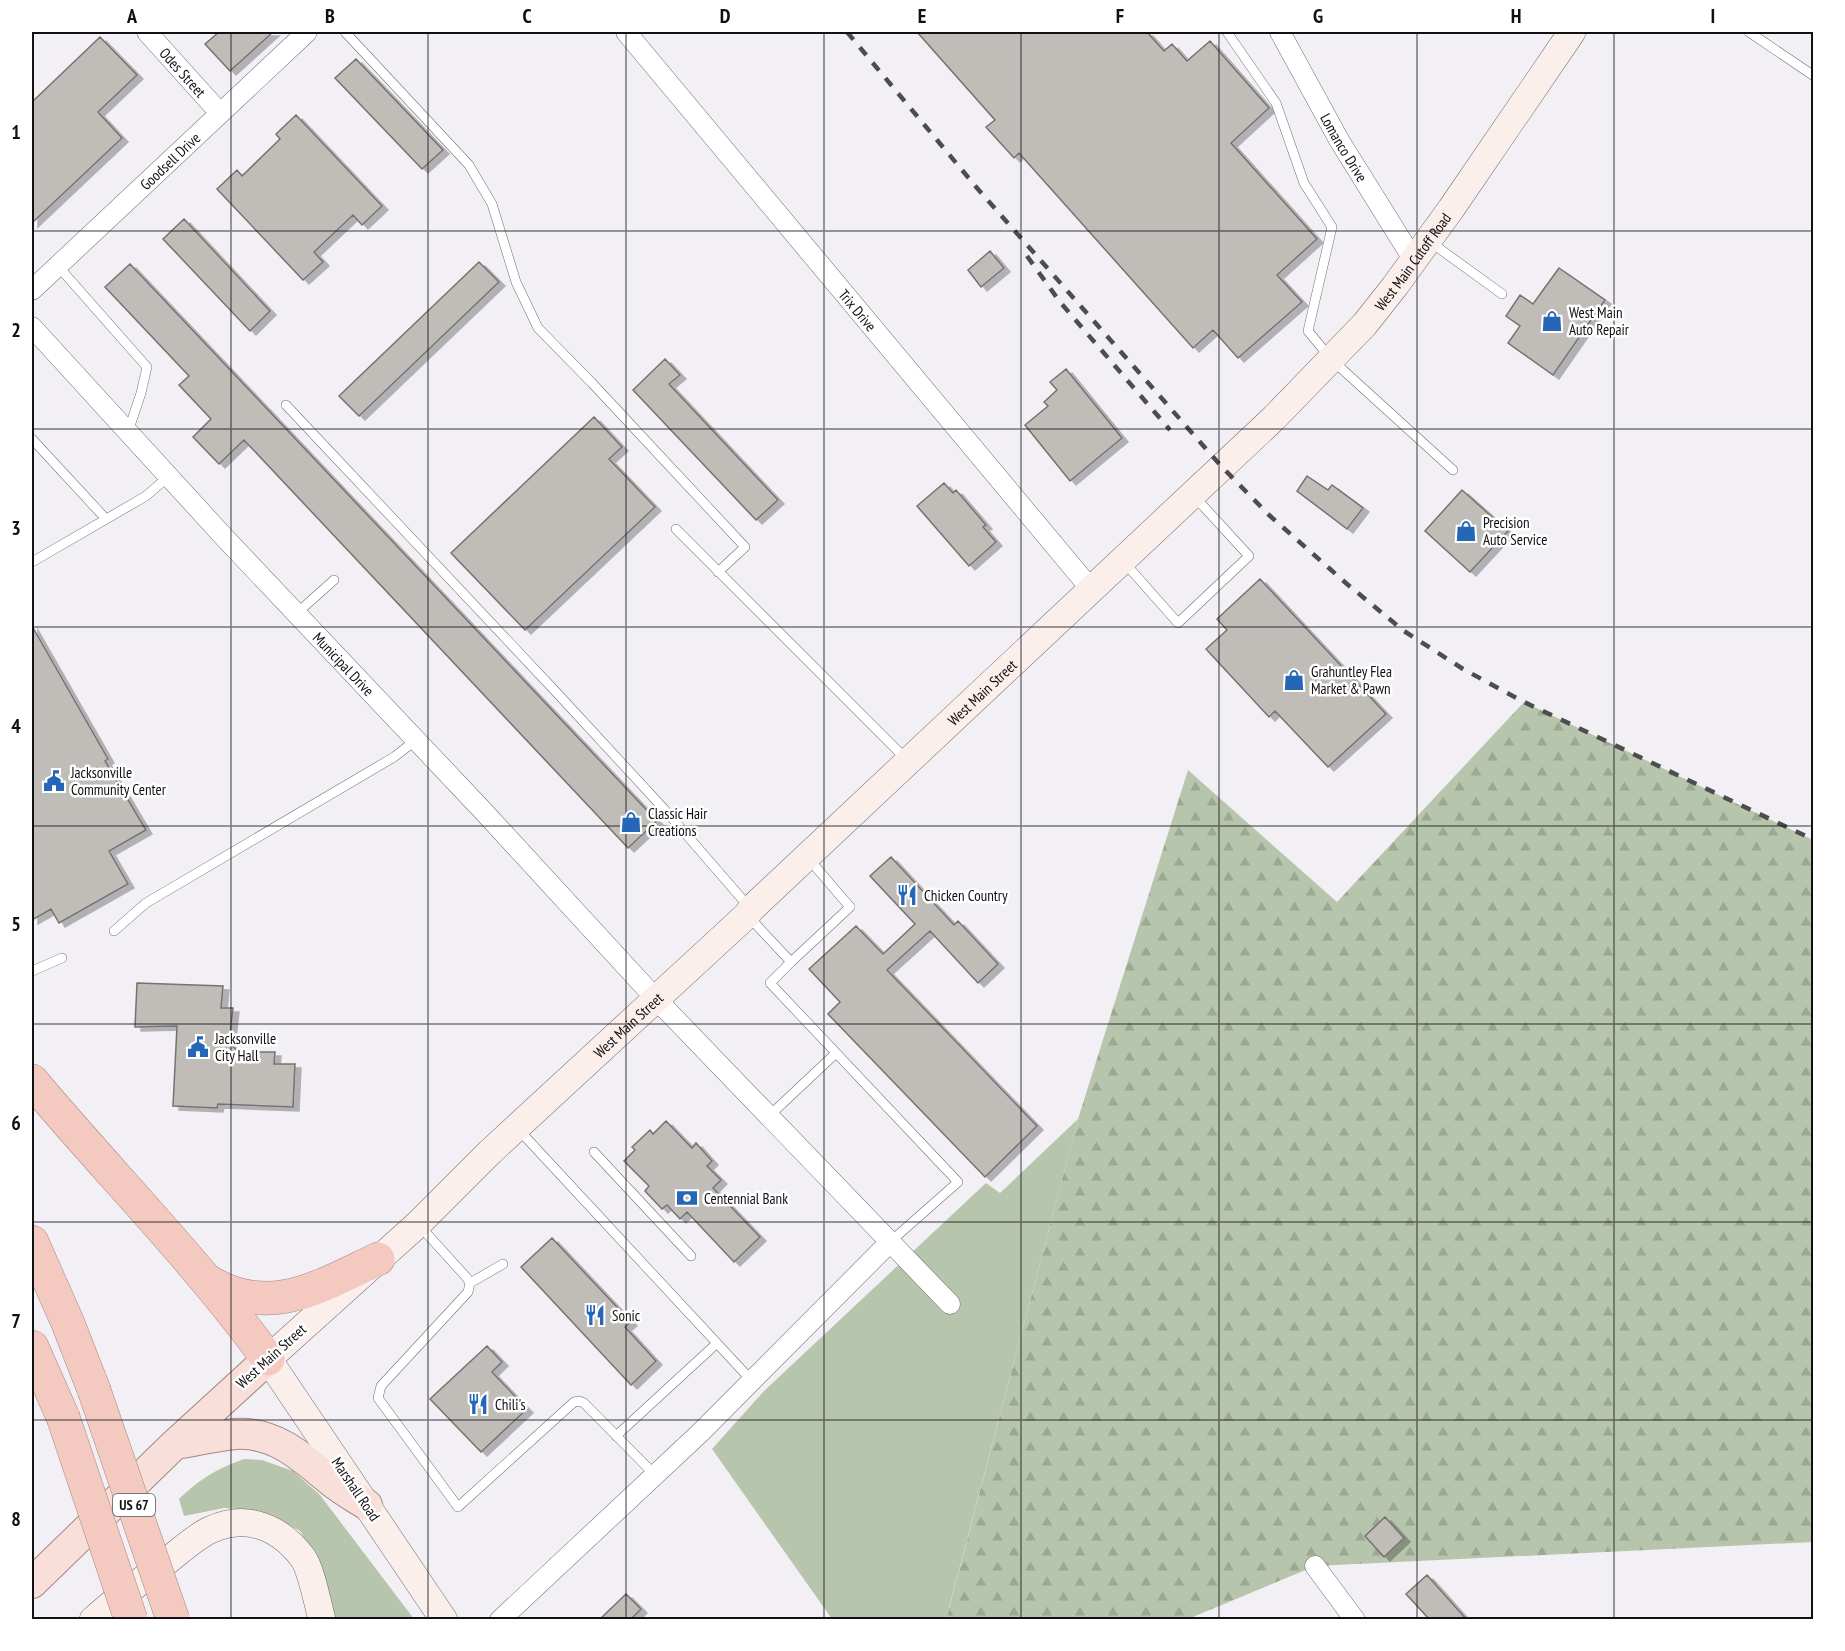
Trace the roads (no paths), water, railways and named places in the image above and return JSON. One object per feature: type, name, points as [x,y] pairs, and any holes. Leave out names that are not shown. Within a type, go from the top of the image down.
[{"type":"highway","points":[[32,1080],[160,1225],[268,1359]]},
{"type":"highway","name":"US 67","points":[[32,1242],[94,1390],[173,1620]]},
{"type":"highway","points":[[204,1278],[224,1290],[243,1297],[262,1299],[310,1291],[378,1259]]},
{"type":"highway","name":"US 67","points":[[32,1347],[63,1417],[131,1620]]},
{"type":"main road","name":"West Main Cutoff Road","points":[[1222,467],[1332,360],[1365,324],[1451,209],[1572,32]]},
{"type":"main road","name":"West Main Street","points":[[32,1583],[175,1444],[418,1224],[516,1128],[749,912],[1090,588],[1222,467]]},
{"type":"main road","name":"Marshall Road","points":[[268,1359],[444,1620]]},
{"type":"main road","points":[[175,1444],[236,1434],[253,1435],[276,1441],[296,1452],[334,1484],[367,1505]]},
{"type":"main road","points":[[93,1620],[117,1598],[209,1530],[234,1522],[255,1523],[276,1532],[290,1543],[305,1560],[322,1620]]},
{"type":"street","name":"Odes Street","points":[[147,32],[219,112]]},
{"type":"street","name":"Goodsell Drive","points":[[32,290],[219,112],[307,32]]},
{"type":"street","name":"Trix Drive","points":[[626,32],[1090,588]]},
{"type":"street","name":"Lomanco Drive","points":[[1280,32],[1340,140],[1420,250]]},
{"type":"street","name":"Municipal Drive","points":[[32,327],[656,999],[950,1304]]},
{"type":"street","points":[[500,1620],[701,1432],[890,1242]]},
{"type":"street","points":[[1315,1566],[1355,1620]]},
{"type":"lane","points":[[345,32],[470,165],[492,204],[516,282],[538,328],[745,547],[718,572]]},
{"type":"lane","points":[[1227,32],[1276,103],[1304,183],[1332,227],[1308,331],[1332,360],[1453,470]]},
{"type":"lane","points":[[1749,32],[1814,76]]},
{"type":"lane","points":[[1420,250],[1502,294]]},
{"type":"lane","points":[[57,265],[147,367],[128,432]]},
{"type":"lane","points":[[286,405],[665,810],[791,962]]},
{"type":"lane","points":[[32,439],[106,519]]},
{"type":"lane","points":[[32,562],[146,496],[169,476]]},
{"type":"lane","points":[[1122,560],[1178,623],[1249,556],[1192,495]]},
{"type":"lane","points":[[676,529],[908,761]]},
{"type":"lane","points":[[297,613],[334,580]]},
{"type":"lane","points":[[114,931],[146,903],[394,757],[416,740]]},
{"type":"lane","points":[[806,856],[850,907],[770,983],[958,1182],[890,1242]]},
{"type":"lane","points":[[32,971],[62,958]]},
{"type":"lane","points":[[768,1117],[835,1054]]},
{"type":"lane","points":[[516,1128],[752,1381]]},
{"type":"lane","points":[[594,1152],[691,1256]]},
{"type":"lane","points":[[418,1224],[467,1278],[470,1283],[468,1292],[381,1386],[378,1398],[458,1507],[574,1402],[579,1401],[584,1403],[654,1474]]},
{"type":"lane","points":[[470,1283],[503,1264]]},
{"type":"lane","points":[[616,1436],[716,1344]]},
{"type":"railway","points":[[847,32],[977,188],[1222,467],[1269,515],[1347,584],[1404,631],[1463,669],[1524,702],[1814,840]]},
{"type":"railway","points":[[1027,256],[1060,302],[1170,430]]},
{"type":"place","name":"West Main Auto Repair","points":[[1552,321]]},
{"type":"place","name":"Precision Auto Service","points":[[1466,531]]},
{"type":"place","name":"Grahuntley Flea Market & Pawn","points":[[1294,680]]},
{"type":"place","name":"Jacksonville Community Center","points":[[54,781]]},
{"type":"place","name":"Classic Hair Creations","points":[[631,822]]},
{"type":"place","name":"Chicken Country","points":[[907,895]]},
{"type":"place","name":"Jacksonville City Hall","points":[[198,1047]]},
{"type":"place","name":"Centennial Bank","points":[[687,1198]]},
{"type":"place","name":"Sonic","points":[[595,1315]]},
{"type":"place","name":"Chili's","points":[[478,1404]]}]
